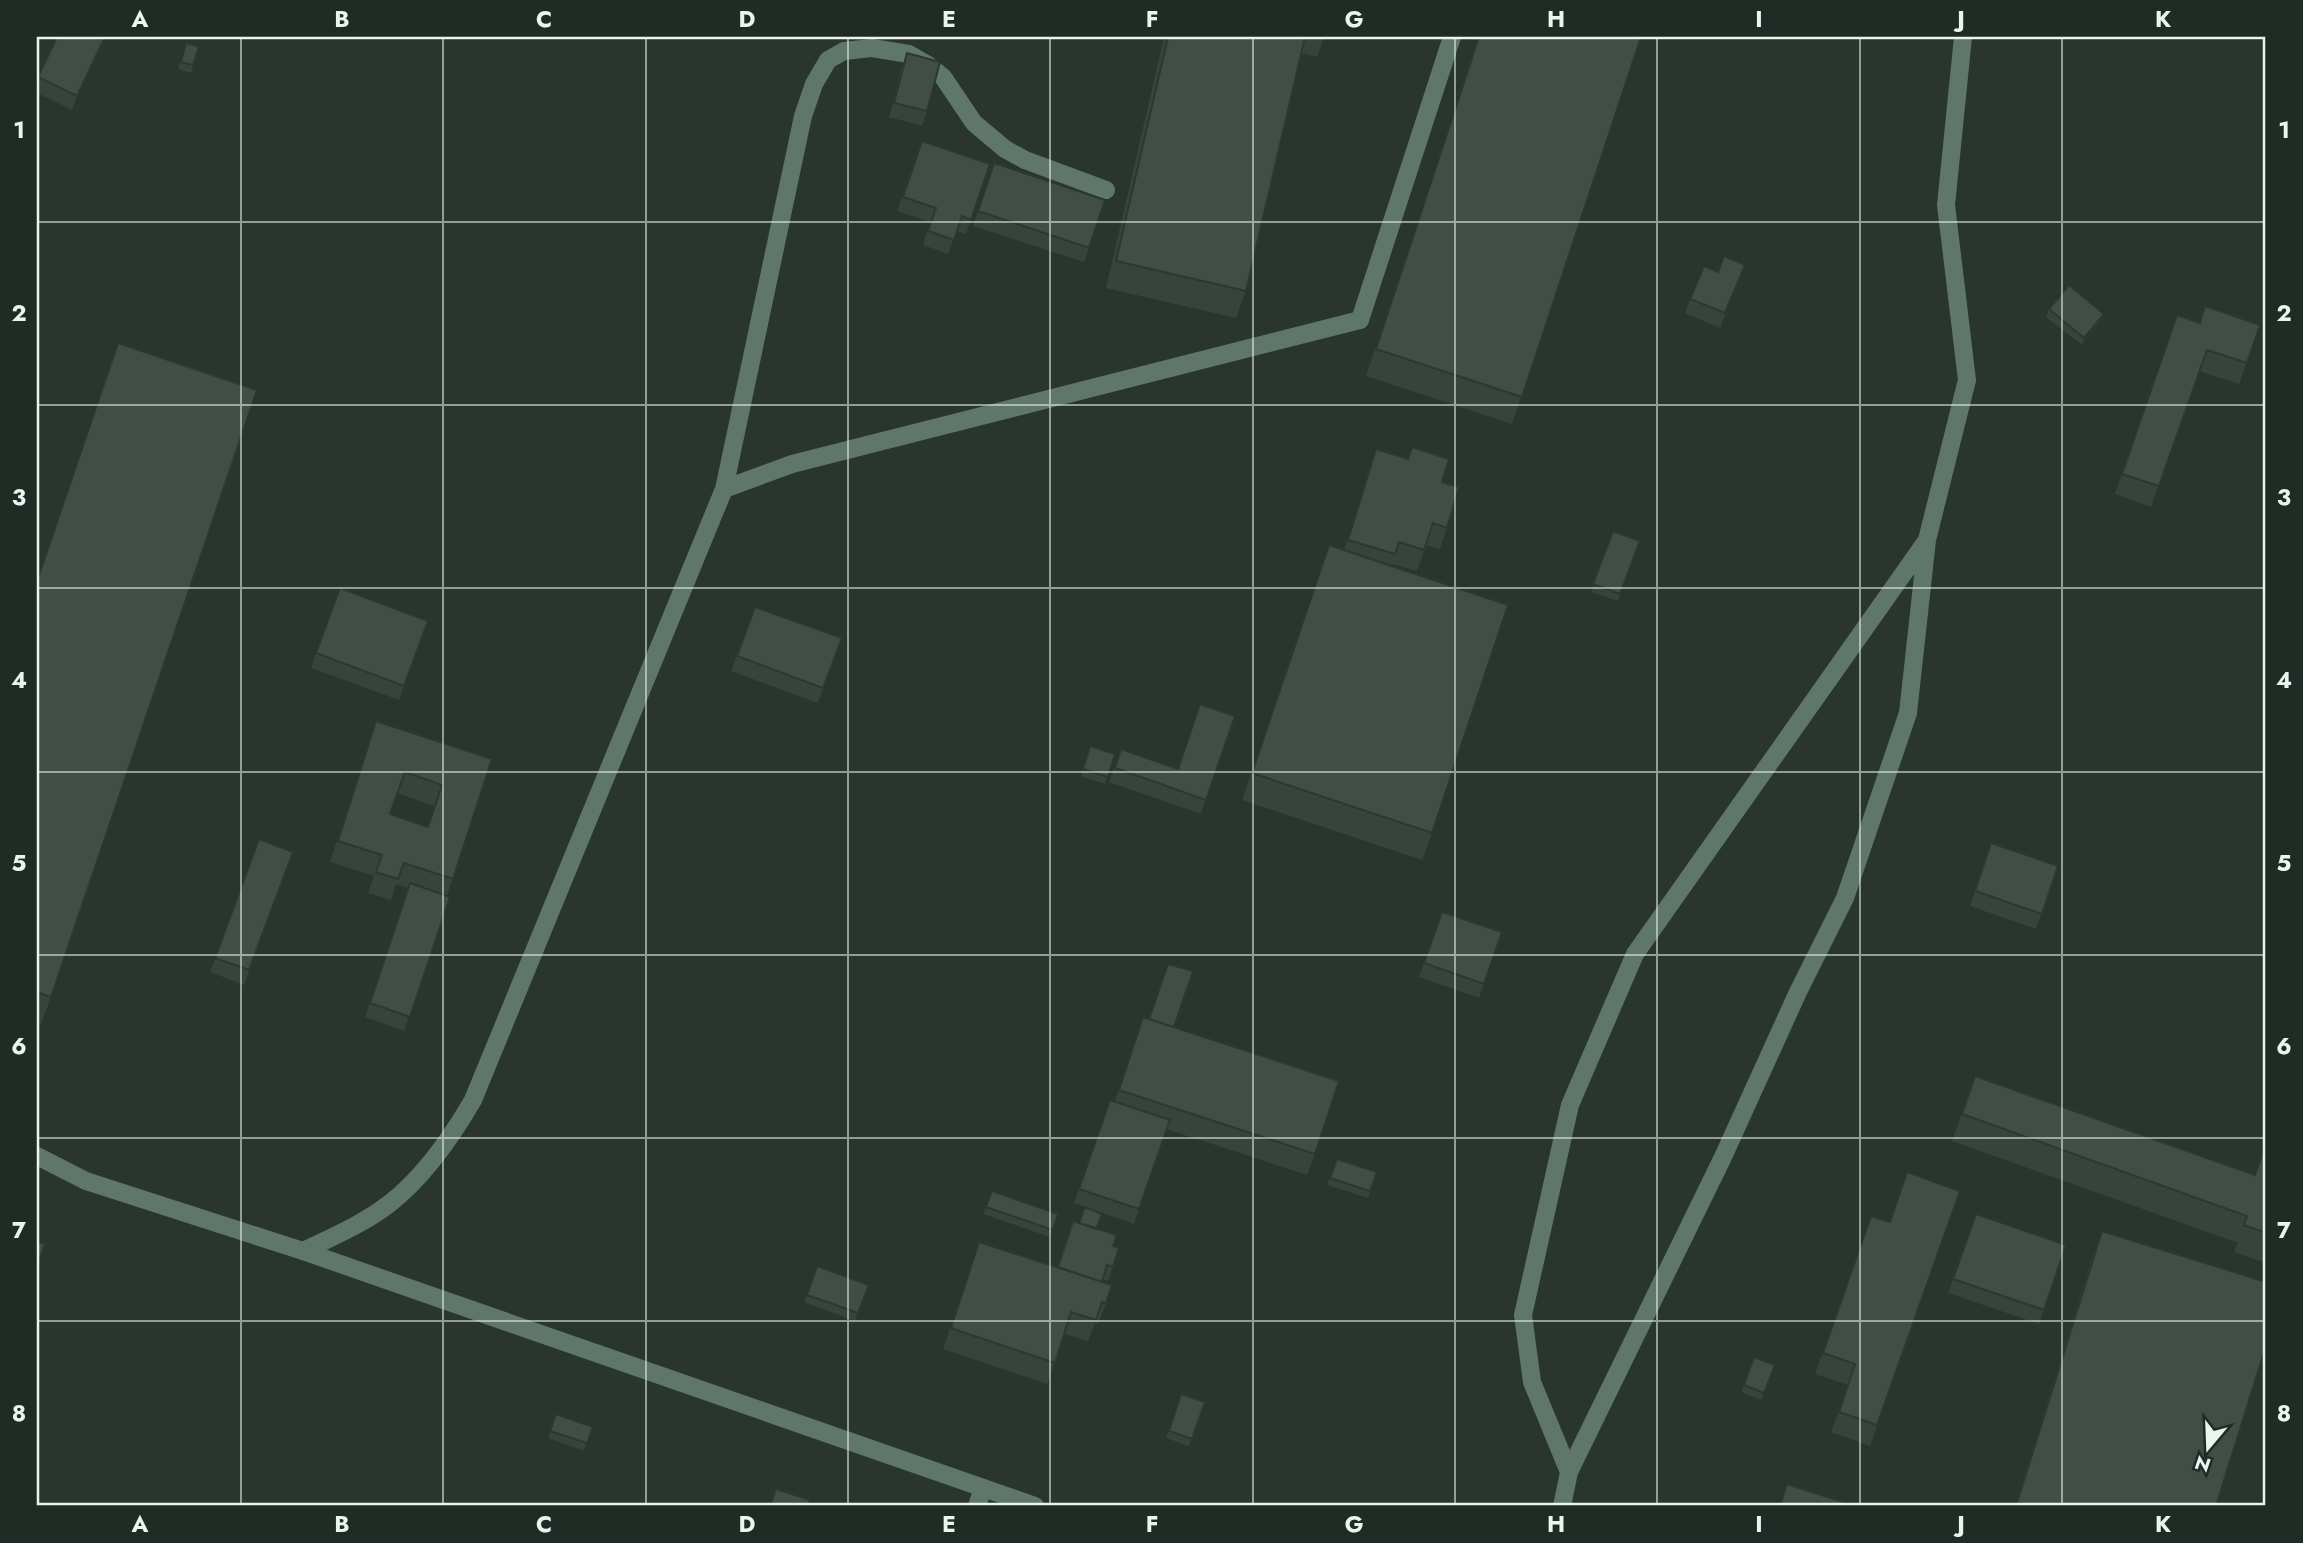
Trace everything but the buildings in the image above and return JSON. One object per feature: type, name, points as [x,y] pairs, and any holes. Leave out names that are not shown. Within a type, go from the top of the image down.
[{"type":"street","points":[[724,489],[792,464],[1360,320],[1452,37]]},
{"type":"street","points":[[1562,1506],[1569,1472],[1723,1157],[1844,898],[1908,713],[1927,540],[1967,380],[1945,205],[1963,37]]},
{"type":"street","points":[[303,1251],[365,1220],[404,1191],[443,1148],[460,1123],[491,1058],[724,489],[803,116],[814,84],[828,60],[844,51],[872,48],[909,54],[943,77],[974,123],[1005,149],[1025,160],[1106,190]]},
{"type":"street","points":[[1569,1472],[1532,1382],[1523,1315],[1570,1105],[1635,954],[1927,540]]},
{"type":"street","points":[[37,1156],[86,1181],[303,1251],[1035,1506]]},
{"type":"street","points":[[977,1506],[983,1489]]}]
